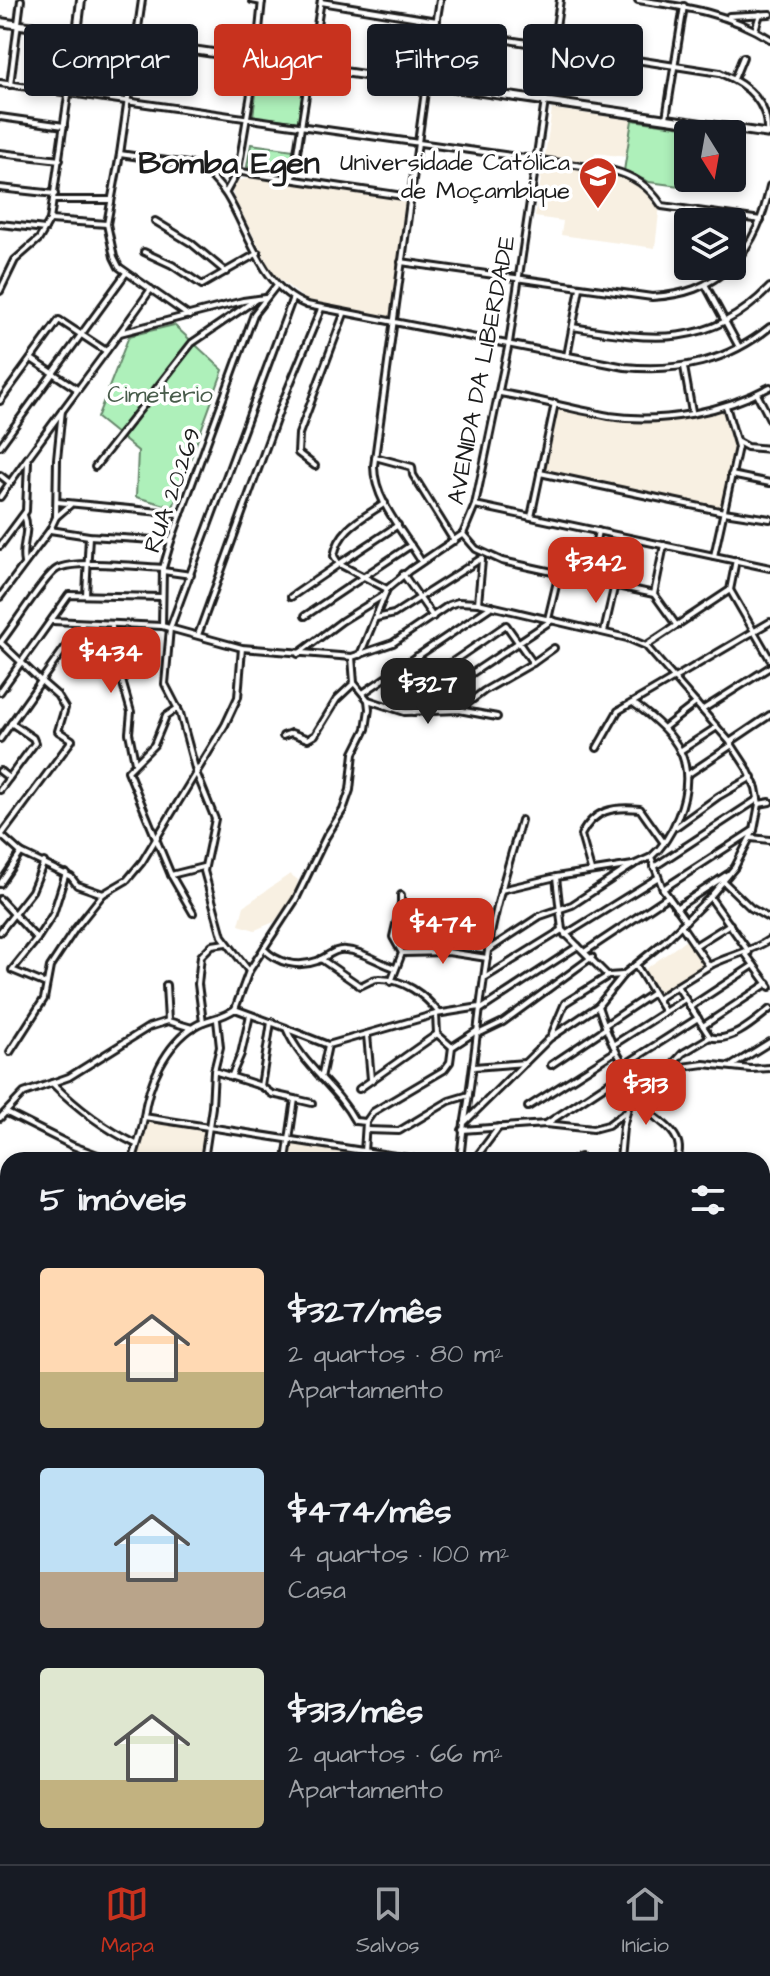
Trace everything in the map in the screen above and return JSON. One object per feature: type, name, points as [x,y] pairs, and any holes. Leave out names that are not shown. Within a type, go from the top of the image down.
[{"type":"street","points":[[10,85],[21,0]]},
{"type":"street","points":[[78,24],[81,0]]},
{"type":"street","points":[[139,24],[142,0]]},
{"type":"street","points":[[252,0],[262,1],[259,24]]},
{"type":"street","points":[[437,24],[440,0]]},
{"type":"street","name":"AVENIDA DA LIBERDADE","points":[[556,24],[560,0]]},
{"type":"street","points":[[638,0],[684,6],[727,17],[770,39]]},
{"type":"street","points":[[317,24],[320,1],[437,21]]},
{"type":"street","points":[[666,119],[684,6]]},
{"type":"street","points":[[755,30],[760,14]]},
{"type":"street","points":[[727,17],[770,14]]},
{"type":"street","points":[[0,22],[24,26]]},
{"type":"street","points":[[734,79],[743,57]]},
{"type":"street","points":[[507,96],[769,134],[768,121],[759,100],[734,79],[720,73],[643,60]]},
{"type":"street","points":[[0,83],[24,86]]},
{"type":"street","points":[[0,291],[15,260],[28,250],[50,220],[67,96]]},
{"type":"street","points":[[98,96],[623,173],[647,186],[662,206],[678,208]]},
{"type":"street","points":[[129,96],[107,224],[115,261],[189,316]]},
{"type":"street","points":[[226,193],[238,170],[250,96]]},
{"type":"street","points":[[293,178],[305,96]]},
{"type":"street","points":[[421,561],[385,503],[374,478],[424,96]]},
{"type":"street","name":"AVENIDA DA LIBERDADE","points":[[360,655],[386,592],[403,574],[463,534],[475,505],[509,343],[546,96]]},
{"type":"street","points":[[0,117],[64,126]]},
{"type":"street","points":[[0,153],[60,160]]},
{"type":"street","points":[[120,154],[410,197]]},
{"type":"street","points":[[203,167],[226,193],[276,286],[292,300],[321,309],[393,320],[637,368],[684,367],[721,357],[770,327]]},
{"type":"street","points":[[746,248],[761,220],[770,186]]},
{"type":"street","points":[[0,188],[55,197],[110,200]]},
{"type":"street","points":[[746,218],[761,220]]},
{"type":"street","points":[[50,220],[107,224]]},
{"type":"street","points":[[155,221],[200,249],[226,272]]},
{"type":"street","points":[[0,224],[45,229]]},
{"type":"street","points":[[144,252],[172,265],[202,285],[258,253]]},
{"type":"street","points":[[401,262],[652,297],[686,293],[706,286],[712,280]]},
{"type":"street","points":[[0,446],[126,272]]},
{"type":"street","name":"RUA 20.269","points":[[162,626],[163,569],[171,541],[254,314],[276,286]]},
{"type":"street","points":[[706,286],[740,348]]},
{"type":"street","points":[[573,327],[652,339],[690,334],[726,322],[770,287]]},
{"type":"street","points":[[567,356],[580,288]]},
{"type":"street","points":[[0,497],[151,289]]},
{"type":"street","points":[[120,333],[265,298]]},
{"type":"street","points":[[95,467],[192,343],[255,300]]},
{"type":"street","points":[[249,971],[226,943],[217,921],[203,867],[215,819],[196,772],[178,708],[165,684],[170,628],[292,300]]},
{"type":"street","points":[[198,635],[281,406],[321,309]]},
{"type":"street","points":[[315,466],[298,453],[299,434],[344,313]]},
{"type":"street","points":[[0,401],[57,321],[106,351]]},
{"type":"street","points":[[32,359],[77,389]]},
{"type":"street","points":[[684,367],[692,413]]},
{"type":"street","points":[[500,393],[609,416],[635,418],[692,413],[726,406],[770,387]]},
{"type":"street","points":[[757,394],[770,419]]},
{"type":"street","points":[[531,517],[555,403]]},
{"type":"street","points":[[714,556],[738,442],[726,406]]},
{"type":"street","points":[[0,597],[50,530],[56,517],[62,410]]},
{"type":"street","points":[[738,442],[747,447],[770,449]]},
{"type":"street","points":[[375,457],[412,467],[413,475],[454,541]]},
{"type":"street","points":[[24,564],[29,460]]},
{"type":"street","points":[[540,473],[770,519]]},
{"type":"street","points":[[0,475],[10,483]]},
{"type":"street","points":[[731,475],[770,483]]},
{"type":"street","points":[[57,502],[181,514]]},
{"type":"street","points":[[298,654],[386,592],[339,564],[334,556],[339,537],[385,503]]},
{"type":"street","points":[[56,517],[72,504]]},
{"type":"street","points":[[475,505],[770,568]]},
{"type":"street","points":[[0,546],[24,515]]},
{"type":"street","points":[[291,597],[399,525]]},
{"type":"street","points":[[50,530],[89,536],[171,541]]},
{"type":"street","points":[[588,579],[598,531]]},
{"type":"street","points":[[463,534],[482,556],[654,594],[677,626]]},
{"type":"street","points":[[86,595],[89,536]]},
{"type":"street","points":[[305,616],[411,545]]},
{"type":"street","points":[[654,594],[664,545]]},
{"type":"street","points":[[376,618],[394,614],[482,556]]},
{"type":"street","points":[[478,603],[482,556]]},
{"type":"street","points":[[736,560],[730,590],[770,659]]},
{"type":"street","points":[[103,894],[77,885],[66,873],[21,853],[1,836],[72,740],[58,731],[65,708],[57,695],[0,643],[61,566],[163,569],[191,575]]},
{"type":"street","points":[[414,712],[550,619],[559,573]]},
{"type":"street","points":[[403,574],[433,617]]},
{"type":"street","points":[[604,632],[615,584]]},
{"type":"street","points":[[646,646],[730,590]]},
{"type":"street","points":[[0,692],[67,597],[162,597]]},
{"type":"street","points":[[52,621],[162,626],[242,648],[352,657],[393,643],[458,602],[478,603],[604,632],[646,646],[731,744],[752,776],[759,801],[751,838],[730,873],[686,921],[623,975],[598,1006],[550,1038],[464,1123]]},
{"type":"street","points":[[363,693],[492,606]]},
{"type":"street","points":[[597,748],[618,711],[770,622]]},
{"type":"street","points":[[0,739],[82,624]]},
{"type":"street","points":[[388,706],[503,625],[508,625],[533,663]]},
{"type":"street","points":[[112,626],[113,649],[131,712],[129,733],[135,762]]},
{"type":"street","points":[[10,1052],[44,999],[53,962],[103,894],[127,880],[156,842],[225,725],[238,697],[242,648]]},
{"type":"street","points":[[459,710],[554,648]]},
{"type":"street","points":[[417,656],[430,676]]},
{"type":"street","points":[[134,1152],[146,1100],[161,1064],[192,1028],[217,1020],[235,1009],[249,971],[296,899],[326,837],[343,810],[350,790],[357,743],[369,718],[368,700],[354,683],[352,657]]},
{"type":"street","points":[[702,710],[770,667]]},
{"type":"street","points":[[283,736],[291,733],[308,739],[315,735],[337,699],[354,683]]},
{"type":"street","points":[[368,700],[414,712],[459,710],[497,717]]},
{"type":"street","points":[[488,950],[540,916],[588,896],[633,865],[651,857],[674,829],[686,799],[687,775],[680,751],[665,727],[633,703]]},
{"type":"street","points":[[665,727],[696,703]]},
{"type":"street","points":[[178,708],[166,716],[154,745],[128,771],[171,875],[193,913]]},
{"type":"street","points":[[687,775],[769,718]]},
{"type":"street","points":[[0,790],[35,743],[33,738],[11,723]]},
{"type":"street","points":[[680,751],[717,727]]},
{"type":"street","points":[[0,771],[9,778]]},
{"type":"street","points":[[674,829],[752,776]]},
{"type":"street","points":[[654,867],[759,801],[770,802]]},
{"type":"street","points":[[591,870],[581,835],[591,820],[608,809],[640,809],[664,843]]},
{"type":"street","points":[[461,1152],[488,950],[521,820]]},
{"type":"street","points":[[663,889],[754,830]]},
{"type":"street","points":[[751,838],[770,840]]},
{"type":"street","points":[[0,884],[21,853]]},
{"type":"street","points":[[651,857],[667,897],[686,921]]},
{"type":"street","points":[[0,932],[32,891],[44,862]]},
{"type":"street","points":[[501,890],[591,870],[633,865]]},
{"type":"street","points":[[171,875],[203,867]]},
{"type":"street","points":[[46,984],[12,970],[37,939],[55,909],[66,873]]},
{"type":"street","points":[[676,908],[730,873]]},
{"type":"street","points":[[556,877],[564,932],[608,976]]},
{"type":"street","points":[[484,977],[657,878]]},
{"type":"street","points":[[723,881],[751,908],[770,919]]},
{"type":"street","points":[[401,895],[393,937],[402,953]]},
{"type":"street","points":[[585,951],[667,897]]},
{"type":"street","points":[[703,1026],[769,985],[710,897]]},
{"type":"street","points":[[0,899],[37,939]]},
{"type":"street","points":[[695,946],[730,924]]},
{"type":"street","points":[[681,925],[709,966]]},
{"type":"street","points":[[657,999],[729,955],[747,952],[770,939]]},
{"type":"street","points":[[203,1022],[198,984],[201,956],[212,945],[226,943]]},
{"type":"street","points":[[235,1009],[328,1045],[438,1014],[480,1008],[578,946]]},
{"type":"street","points":[[264,949],[274,958],[286,962],[308,963],[345,949],[395,968]]},
{"type":"street","points":[[402,953],[448,952],[487,959]]},
{"type":"street","points":[[391,982],[402,953]]},
{"type":"street","points":[[452,1047],[503,1022],[592,957]]},
{"type":"street","points":[[321,959],[360,986],[374,979],[391,982],[423,995],[438,1014],[437,1034]]},
{"type":"street","points":[[636,965],[665,1012]]},
{"type":"street","points":[[690,1007],[754,965]]},
{"type":"street","points":[[763,978],[770,970]]},
{"type":"street","points":[[550,1038],[565,1003],[608,976],[623,975]]},
{"type":"street","points":[[166,985],[168,1021]]},
{"type":"street","points":[[677,986],[710,1037],[717,1039],[731,1036],[770,1009]]},
{"type":"street","points":[[551,1065],[653,993]]},
{"type":"street","points":[[613,1045],[685,999]]},
{"type":"street","points":[[598,1006],[616,1051],[626,1068],[645,1088]]},
{"type":"street","points":[[231,1077],[241,1054],[250,1015]]},
{"type":"street","points":[[546,1124],[698,1018]]},
{"type":"street","points":[[205,1152],[214,1071],[220,1047],[217,1020]]},
{"type":"street","points":[[0,1118],[24,1093],[69,1077],[149,1027],[168,1021],[192,1028]]},
{"type":"street","points":[[261,1086],[271,1022]]},
{"type":"street","points":[[286,1028],[298,1052],[346,1105],[355,1121],[366,1122]]},
{"type":"street","points":[[437,1034],[452,1047]]},
{"type":"street","points":[[359,1089],[437,1034]]},
{"type":"street","points":[[367,1035],[371,1079]]},
{"type":"street","points":[[462,1130],[546,1124],[602,1127],[626,1111],[638,1094],[683,1053],[710,1037]]},
{"type":"street","points":[[731,1067],[770,1042]]},
{"type":"street","points":[[320,1079],[328,1045]]},
{"type":"street","points":[[144,1117],[367,1152],[366,1122],[373,1112],[444,1070],[450,1062],[452,1047]]},
{"type":"street","points":[[528,1107],[616,1051]]},
{"type":"street","points":[[474,1067],[528,1062]]},
{"type":"street","points":[[668,1069],[704,1064],[770,1068]]},
{"type":"street","points":[[214,1071],[261,1086],[272,1094],[312,1103]]},
{"type":"street","points":[[52,1083],[76,1107],[104,1128],[136,1144]]},
{"type":"street","points":[[638,1094],[651,1113],[678,1140],[680,1152]]},
{"type":"street","points":[[366,1130],[399,1131],[449,1101],[469,1095]]},
{"type":"street","points":[[288,1152],[295,1099]]},
{"type":"street","points":[[621,1152],[626,1111]]},
{"type":"street","points":[[7,1113],[89,1152]]},
{"type":"street","points":[[480,1152],[499,1127]]},
{"type":"shaded area","points":[[552,109],[632,120],[627,157],[595,153],[593,163],[545,156]]},
{"type":"shaded area","name":"Universidade Católica de Moçambique","points":[[543,165],[615,175],[644,185],[660,204],[655,248],[561,235],[563,221],[535,217]]},
{"type":"shaded area","points":[[251,178],[406,201],[390,318],[306,300],[273,274],[231,187],[237,181]]},
{"type":"shaded area","points":[[554,404],[636,419],[663,418],[725,406],[737,442],[724,510],[541,471]]},
{"type":"shaded area","points":[[290,874],[298,880],[296,894],[274,922],[255,930],[239,925],[244,906]]},
{"type":"shaded area","points":[[689,938],[707,968],[663,997],[644,970]]},
{"type":"shaded area","points":[[149,1120],[207,1131],[205,1152],[139,1152]]},
{"type":"shaded area","points":[[292,1142],[366,1152],[290,1152]]},
{"type":"green space","points":[[256,96],[303,96],[299,122],[253,116]]},
{"type":"green space","points":[[632,120],[674,126],[674,185],[649,182],[624,171]]},
{"type":"green space","points":[[251,144],[294,150],[291,174],[247,167]]},
{"type":"green space","name":"Cimeterio","points":[[174,325],[223,370],[173,507],[136,497],[138,451],[97,418],[129,336]]},
{"type":"place","name":"Universidade Católica de Moçambique","points":[[598,210]]},
{"type":"district","name":"Bomba Egen","points":[[229,162]]}]
